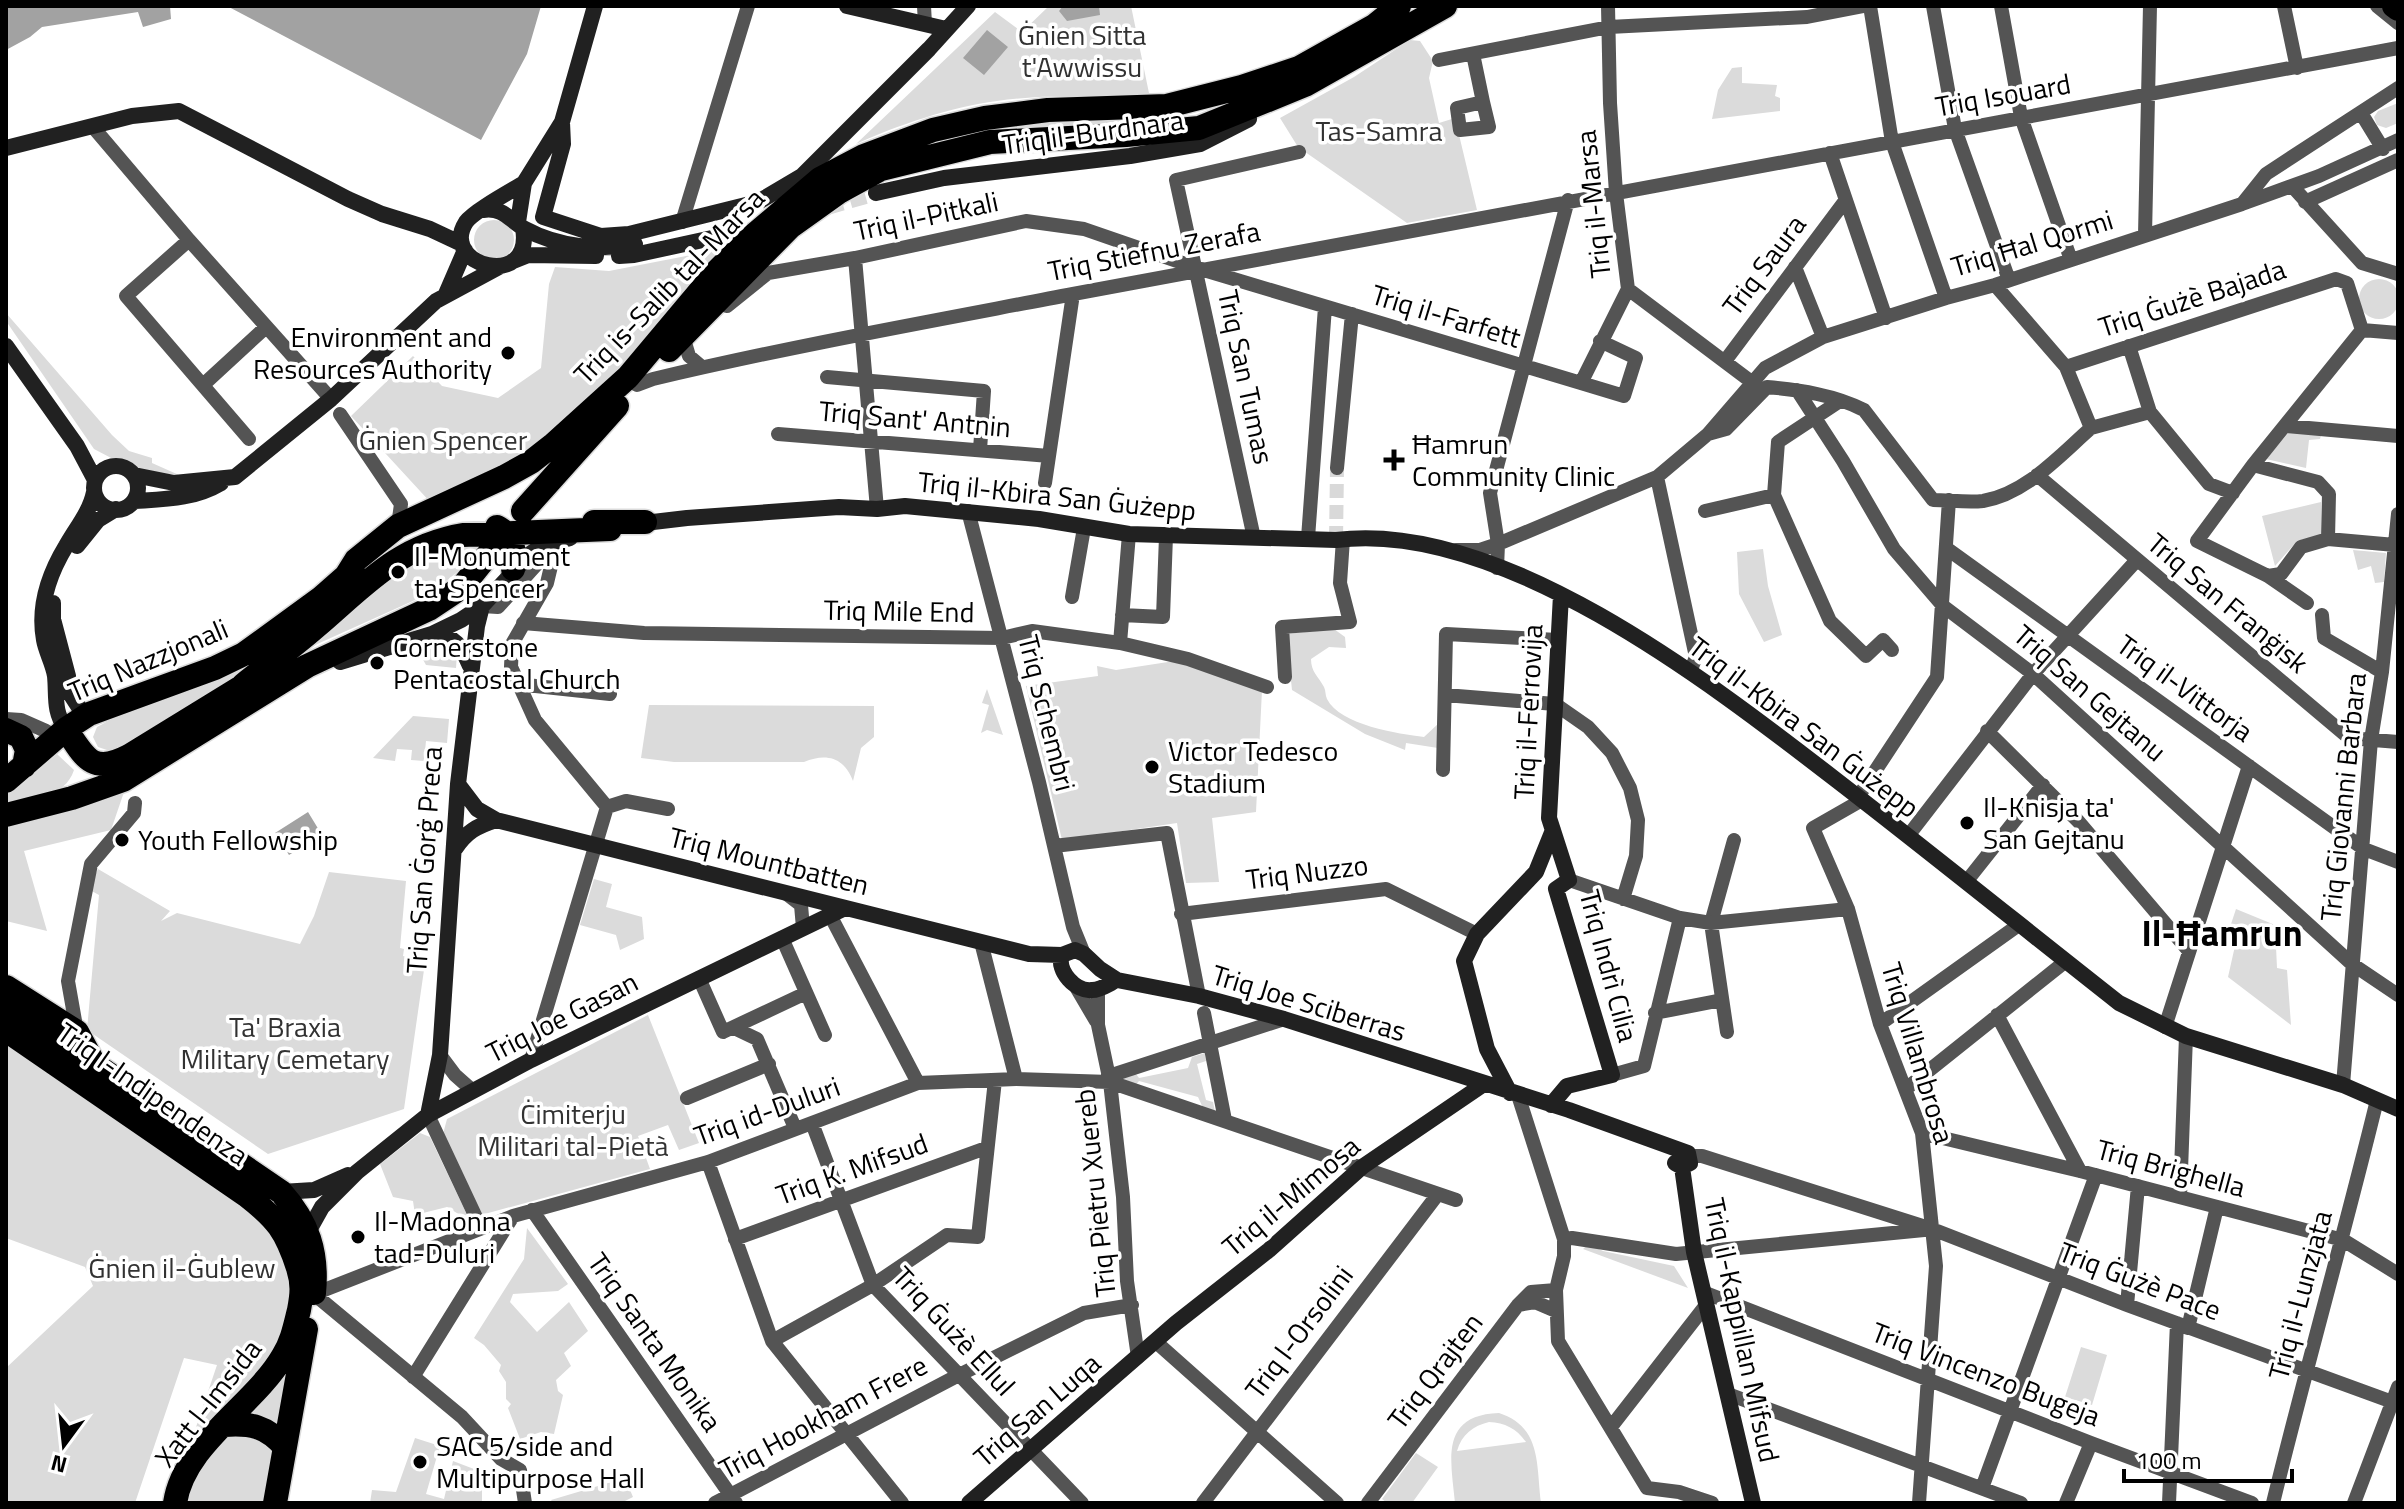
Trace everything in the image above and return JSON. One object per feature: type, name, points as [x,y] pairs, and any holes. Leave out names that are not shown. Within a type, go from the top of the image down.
[{"type":"highway","name":"Triq is-Salib tal-Marsa","points":[[554,444],[628,377],[717,271],[747,241],[806,189],[864,156],[933,130],[1012,115],[1048,110],[1167,106],[1242,87],[1299,68],[1374,26],[1399,6]]},
{"type":"highway","name":"Triq is-Salib tal-Marsa","points":[[637,385],[684,340],[790,227],[839,192],[881,169],[990,142],[1199,128],[1305,85],[1445,6]]},
{"type":"highway","points":[[523,511],[637,385]]},
{"type":"highway","name":"Triq Nazzjonali","points":[[15,773],[58,734],[89,714],[215,668],[244,654],[292,621],[346,576],[356,560],[398,526],[504,477],[554,444]]},
{"type":"highway","points":[[346,576],[404,541],[429,530],[478,518],[552,523],[645,522]]},
{"type":"highway","points":[[429,530],[483,524],[501,540],[513,544],[513,569]]},
{"type":"highway","points":[[243,685],[393,561],[445,538],[501,540],[610,529]]},
{"type":"highway","points":[[6,815],[123,780],[307,666],[429,609],[462,587],[501,540]]},
{"type":"highway","points":[[58,734],[74,760],[99,769],[117,762],[243,685],[301,656],[362,632],[407,619]]},
{"type":"highway","points":[[82,753],[76,736],[89,714]]},
{"type":"highway","points":[[6,730],[21,737],[27,750],[15,773]]},
{"type":"highway","points":[[58,734],[90,761],[101,765],[117,762]]},
{"type":"highway","points":[[6,987],[77,1032],[94,1064]]},
{"type":"highway","name":"Triq l-Indipendenza","points":[[6,1009],[94,1064],[281,1203]]},
{"type":"highway","name":"Triq l-Indipendenza","points":[[6,1030],[281,1203]]},
{"type":"highway","name":"Xatt l-Imsida","points":[[275,1503],[314,1294],[314,1249],[308,1232],[281,1203]]},
{"type":"highway","name":"Xatt l-Imsida","points":[[174,1499],[179,1481],[285,1354],[297,1320],[303,1284],[281,1203]]},
{"type":"highway","points":[[224,1425],[256,1426],[272,1432],[285,1447]]},
{"type":"street","points":[[430,229],[450,225],[477,213],[524,183],[562,122],[595,6]]},
{"type":"street","points":[[682,222],[748,6]]},
{"type":"street","points":[[847,6],[946,29]]},
{"type":"street","points":[[924,6],[925,24]]},
{"type":"street","points":[[562,122],[563,144],[543,217],[601,236],[629,234],[758,202],[802,176],[968,6]]},
{"type":"street","name":"Triq il-Marsa","points":[[1608,6],[1616,193],[1628,289],[1760,385]]},
{"type":"street","points":[[1439,60],[1609,27],[1864,6]]},
{"type":"street","points":[[1870,6],[1892,142],[1946,298]]},
{"type":"street","points":[[1933,6],[1955,129],[2002,282],[2066,367],[2091,428]]},
{"type":"street","points":[[2001,6],[2021,117],[2071,260]]},
{"type":"street","points":[[2145,235],[2150,6]]},
{"type":"street","points":[[2377,6],[2398,23]]},
{"type":"street","points":[[2289,7],[2297,68]]},
{"type":"street","name":"Triq Isouard","points":[[1616,193],[2021,117],[2147,98],[2398,48]]},
{"type":"street","points":[[1473,54],[1483,102]]},
{"type":"street","name":"Triq il-Burdnara","points":[[876,193],[944,178],[1130,156],[1200,144],[1305,85]]},
{"type":"street","points":[[2242,204],[2266,174],[2398,88]]},
{"type":"street","points":[[6,148],[132,116],[179,111],[348,199],[382,214],[430,229],[464,247],[481,264],[506,264],[522,248],[520,225],[524,183]]},
{"type":"street","points":[[2361,113],[2383,149]]},
{"type":"street","points":[[93,127],[331,399]]},
{"type":"street","name":"Triq Ħal Qormi","points":[[1452,550],[1480,550],[1498,544],[1657,477],[1760,385],[1765,368],[1823,337],[2242,204],[2383,149],[2398,140]]},
{"type":"street","name":"Triq San Tumas","points":[[1254,538],[1176,180],[1299,152]]},
{"type":"street","points":[[1830,153],[1886,318]]},
{"type":"street","points":[[2305,202],[2398,160]]},
{"type":"street","points":[[2292,186],[2362,263],[2398,274]]},
{"type":"street","points":[[446,294],[464,247],[463,229],[477,213],[499,210],[520,225],[556,242],[597,248],[631,245],[758,214],[806,189]]},
{"type":"street","name":"Triq Stiefnu Zerafa","points":[[637,385],[702,367],[860,333],[1197,268],[1616,193]]},
{"type":"street","points":[[1497,568],[1498,544],[1490,493],[1568,200]]},
{"type":"street","name":"Triq Saura","points":[[1725,361],[1845,201]]},
{"type":"street","name":"Triq il-Pitkali","points":[[684,340],[768,273],[855,258],[1026,221],[1084,229],[1197,268]]},
{"type":"street","points":[[6,719],[21,720],[58,734],[55,677],[44,642],[43,615],[48,581],[77,536],[98,520],[135,501],[204,493],[242,473],[331,399],[446,294],[506,264],[528,255],[634,255],[735,233]]},
{"type":"street","points":[[189,240],[126,296],[249,439]]},
{"type":"street","points":[[855,258],[877,509]]},
{"type":"street","points":[[1795,267],[1823,337]]},
{"type":"street","name":"Triq il-Farfett","points":[[1197,268],[1624,396],[1636,358],[1600,341]]},
{"type":"street","name":"Triq Ġużè Bajada","points":[[2066,367],[2336,279],[2347,283],[2362,330]]},
{"type":"street","points":[[1581,383],[1628,289]]},
{"type":"street","points":[[1045,483],[1073,294]]},
{"type":"street","points":[[1308,538],[1325,307]]},
{"type":"street","points":[[1337,468],[1352,314]]},
{"type":"street","points":[[203,385],[266,327]]},
{"type":"street","points":[[2307,603],[2268,576],[2197,541],[2253,465],[2362,330],[2398,333]]},
{"type":"street","points":[[684,340],[689,356],[702,367]]},
{"type":"street","points":[[6,346],[98,479],[99,503],[116,509]]},
{"type":"street","points":[[2129,346],[2150,412],[2209,484],[2233,493]]},
{"type":"street","points":[[827,377],[984,391],[980,450]]},
{"type":"street","points":[[1760,385],[1797,390],[1864,410],[1933,500],[1982,501],[2010,492],[2037,475],[2091,428],[2150,412]]},
{"type":"street","name":"Triq San Gejtanu","points":[[1797,390],[1894,549],[1943,606],[2033,674],[2352,964],[2398,995]]},
{"type":"street","points":[[1840,401],[1778,442],[1774,495],[1830,621],[1866,656],[1883,640],[1892,650]]},
{"type":"street","points":[[340,414],[401,504],[398,526]]},
{"type":"street","points":[[2286,426],[2398,436]]},
{"type":"street","name":"Triq Sant' Antnin","points":[[778,434],[1049,456]]},
{"type":"street","points":[[2253,465],[2318,482],[2329,494],[2328,539]]},
{"type":"street","points":[[89,714],[80,709],[69,692],[64,657],[53,619],[57,585],[98,479],[124,467],[134,475],[174,483],[225,480]]},
{"type":"street","points":[[134,475],[138,486],[135,501]]},
{"type":"street","name":"Triq San Franġisk","points":[[2037,475],[2349,738],[2398,742]]},
{"type":"street","points":[[1657,477],[1696,657],[1690,672]]},
{"type":"street","points":[[1705,511],[1774,495]]},
{"type":"street","points":[[1860,798],[1937,677],[1949,500]]},
{"type":"street","name":"Triq il-Kbira San Ġużepp","points":[[513,569],[530,554],[557,541],[645,522],[839,507],[877,509],[905,506],[968,511],[1129,534],[1365,538],[1452,550],[1561,595],[1715,687],[2119,1003],[2186,1036],[2343,1085],[2398,1109]]},
{"type":"street","name":"Triq Schembri","points":[[968,511],[1073,927],[1069,957]]},
{"type":"street","name":"Triq Giovanni Barbara","points":[[2343,1085],[2371,740],[2382,672],[2391,642],[2398,514]]},
{"type":"street","points":[[1072,597],[1084,528]]},
{"type":"street","points":[[1120,643],[1129,534]]},
{"type":"street","points":[[1122,615],[1163,617],[1166,536]]},
{"type":"street","points":[[1285,677],[1282,627],[1350,622],[1340,583],[1343,539]]},
{"type":"street","points":[[2268,576],[2281,574],[2301,547],[2328,539],[2396,544]]},
{"type":"street","points":[[482,606],[498,607],[557,541]]},
{"type":"street","points":[[557,541],[547,583],[512,644],[511,667],[535,720],[607,807]]},
{"type":"street","name":"Triq il-Vittorja","points":[[1946,548],[2364,849],[2398,862]]},
{"type":"street","points":[[1908,836],[2033,674],[2136,561]]},
{"type":"street","points":[[237,711],[349,658],[432,634],[482,606],[513,569]]},
{"type":"street","name":"Triq il-Ferrovija","points":[[1553,830],[1549,818],[1561,595]]},
{"type":"street","name":"Triq San Ġorġ Preca","points":[[428,1115],[440,1055],[458,784],[482,606]]},
{"type":"street","points":[[2322,615],[2324,638],[2382,672]]},
{"type":"street","name":"Triq Mile End","points":[[523,623],[644,633],[1002,638],[1032,631],[1120,643],[1188,659],[1267,687]]},
{"type":"street","points":[[432,634],[452,638],[462,647],[472,670]]},
{"type":"street","points":[[1443,770],[1446,634],[1558,640]]},
{"type":"street","points":[[517,684],[610,694]]},
{"type":"street","points":[[1445,695],[1555,704],[1588,727],[1612,753],[1630,788],[1638,820],[1636,856],[1623,899]]},
{"type":"street","points":[[1987,731],[2078,821],[2188,950]]},
{"type":"street","points":[[2165,1027],[2249,766]]},
{"type":"street","name":"Triq Mountbatten","points":[[458,784],[477,809],[496,820],[783,892],[837,911],[1029,954],[1069,957]]},
{"type":"street","points":[[1966,882],[2043,785]]},
{"type":"street","name":"Triq Villambrosa","points":[[1860,798],[1813,828],[1848,909],[1880,1024],[1922,1133],[1936,1266],[1919,1503]]},
{"type":"street","points":[[607,807],[626,801],[668,809]]},
{"type":"street","points":[[77,1032],[68,981],[91,864],[134,813],[135,803]]},
{"type":"street","points":[[531,1060],[607,807]]},
{"type":"street","points":[[454,850],[464,835],[479,825],[496,820]]},
{"type":"street","points":[[1553,830],[1536,872],[1477,934],[1464,961],[1487,1049],[1514,1094],[1564,1239],[1564,1256],[1556,1290],[1558,1341],[1611,1427],[1645,1496],[1679,1492],[1712,1503]]},
{"type":"street","name":"Triq Indrì Cilia","points":[[1553,830],[1562,885],[1612,1075]]},
{"type":"street","points":[[1054,846],[1167,833],[1225,1120]]},
{"type":"street","points":[[1727,1032],[1711,923],[1734,840]]},
{"type":"street","points":[[1536,872],[1546,886],[1562,885],[1623,899],[1680,918],[1711,923],[1848,909]]},
{"type":"street","name":"Triq Nuzzo","points":[[1181,914],[1386,889],[1477,934]]},
{"type":"street","points":[[783,892],[801,905],[803,928]]},
{"type":"street","points":[[837,911],[918,1083]]},
{"type":"street","name":"Triq Joe Gasan","points":[[308,1232],[322,1207],[357,1172],[428,1115],[531,1060],[837,911]]},
{"type":"street","points":[[1551,1105],[1567,1086],[1644,1066],[1680,918]]},
{"type":"street","points":[[1880,1024],[2020,924]]},
{"type":"street","points":[[782,938],[825,1035]]},
{"type":"street","points":[[981,942],[1016,1079]]},
{"type":"street","points":[[1069,957],[1076,987],[1090,991],[1117,980]]},
{"type":"street","name":"Triq Joe Sciberras","points":[[1069,957],[1100,969],[1117,980],[1202,1004],[1284,1019],[1630,1130],[1684,1158]]},
{"type":"street","points":[[1907,1088],[2066,961]]},
{"type":"street","points":[[1098,989],[1102,977],[1100,969]]},
{"type":"street","points":[[699,978],[728,1030],[757,1039],[795,1128]]},
{"type":"street","name":"Triq Pietru Xuereb","points":[[1076,987],[1098,1025]]},
{"type":"street","name":"Triq Pietru Xuereb","points":[[1098,989],[1098,1025],[1110,1079],[1123,1197],[1127,1281],[1138,1357]]},
{"type":"street","points":[[728,1030],[806,993]]},
{"type":"street","points":[[1655,1013],[1722,1000]]},
{"type":"street","points":[[1997,1015],[2080,1171]]},
{"type":"street","points":[[1110,1079],[1284,1019]]},
{"type":"street","points":[[2180,1197],[2186,1036]]},
{"type":"street","points":[[440,1055],[455,1075],[473,1091]]},
{"type":"street","points":[[687,1098],[769,1064]]},
{"type":"street","points":[[1110,1079],[1456,1200]]},
{"type":"street","name":"Triq id-Duluri","points":[[314,1294],[513,1216],[708,1162],[918,1083],[1110,1079]]},
{"type":"street","points":[[772,1341],[873,1285],[947,1235],[978,1237],[995,1080]]},
{"type":"street","name":"Triq il-Mimosa","points":[[1138,1357],[1269,1250],[1362,1167],[1484,1084]]},
{"type":"street","name":"Triq il-Lunzjata","points":[[2273,1503],[2377,1100]]},
{"type":"street","points":[[428,1115],[481,1228]]},
{"type":"street","name":"Triq Ġużè Ellul","points":[[812,1123],[873,1285],[1082,1503]]},
{"type":"street","name":"Triq Brighella","points":[[1922,1133],[2343,1240],[2398,1274]]},
{"type":"street","name":"Triq K. Mifsud","points":[[735,1239],[986,1148]]},
{"type":"street","name":"Triq Ġużè Pace","points":[[1684,1158],[1702,1156],[1932,1229],[2306,1371],[2396,1397]]},
{"type":"street","name":"Triq il-Kappillan Mifsud","points":[[1684,1158],[1694,1252],[1753,1503]]},
{"type":"street","points":[[708,1162],[772,1341],[902,1503]]},
{"type":"street","name":"Triq Joe Gasan","points":[[281,1203],[357,1172]]},
{"type":"street","points":[[1982,1488],[2096,1175]]},
{"type":"street","points":[[2127,1305],[2138,1186]]},
{"type":"street","name":"Triq l-Orsolini","points":[[1203,1503],[1438,1194]]},
{"type":"street","points":[[2169,1503],[2183,1325],[2217,1207]]},
{"type":"street","points":[[1863,1208],[1868,1222],[1866,1236]]},
{"type":"street","name":"Triq Santa Monika","points":[[532,1210],[733,1499]]},
{"type":"street","points":[[413,1377],[513,1216]]},
{"type":"street","points":[[1564,1239],[1676,1254],[1932,1229]]},
{"type":"street","name":"Triq Qrajten","points":[[1368,1503],[1518,1305],[1531,1292],[1556,1290]]},
{"type":"street","points":[[314,1294],[462,1417],[501,1459],[520,1470],[525,1503]]},
{"type":"street","points":[[1611,1427],[1704,1299]]},
{"type":"street","name":"Triq Vincenzo Bugeja","points":[[1704,1299],[1928,1379],[2252,1503]]},
{"type":"street","points":[[1518,1305],[1535,1302],[1556,1311]]},
{"type":"street","name":"Triq Hookham Frere","points":[[715,1503],[733,1499],[957,1376],[1084,1313],[1132,1305]]},
{"type":"street","points":[[1156,1342],[1337,1503]]},
{"type":"street","name":"Triq San Luqa","points":[[969,1503],[1138,1357]]},
{"type":"street","points":[[1728,1394],[2021,1503]]},
{"type":"street","points":[[2354,1503],[2396,1397]]},
{"type":"street","points":[[2066,1503],[2091,1443]]},
{"type":"green space","name":"Ġnien Sitta t'Awwissu","points":[[1049,6],[1131,6],[1150,98],[1054,96],[997,101],[925,118],[856,144],[995,12],[1022,32]]},
{"type":"green space","name":"Tas-Samra","points":[[1410,40],[1420,41],[1433,61],[1429,78],[1439,123],[1455,118],[1477,210],[1407,223],[1298,147],[1280,118],[1354,77]]},
{"type":"green space","points":[[1742,67],[1742,83],[1777,85],[1775,96],[1780,98],[1780,111],[1712,119],[1718,90],[1732,68]]},
{"type":"green space","points":[[2398,103],[2398,123],[2386,128],[2377,125],[2374,117],[2378,111]]},
{"type":"green space","points":[[1160,116],[1162,125],[963,138],[731,264],[915,142],[1010,122]]},
{"type":"green space","points":[[494,220],[508,226],[514,240],[508,254],[494,260],[480,254],[474,240],[480,226]]},
{"type":"green space","name":"Ġnien Spencer","points":[[722,249],[620,371],[537,448],[432,504],[351,416],[413,356],[442,386],[498,398],[541,368],[549,284],[555,267],[609,271]]},
{"type":"green space","points":[[2379,279],[2393,285],[2399,299],[2393,313],[2379,319],[2365,313],[2359,299],[2365,285]]},
{"type":"green space","points":[[6,313],[129,451],[152,458],[152,463],[179,475],[136,471],[94,449],[6,321]]},
{"type":"green space","points":[[2290,431],[2321,435],[2320,439],[2309,440],[2306,468],[2266,459]]},
{"type":"green space","points":[[2321,502],[2321,535],[2297,541],[2275,566],[2262,516]]},
{"type":"green space","points":[[492,541],[449,579],[424,596],[295,654],[413,554]]},
{"type":"green space","points":[[1763,549],[1768,586],[1782,635],[1764,642],[1739,594],[1737,552]]},
{"type":"green space","points":[[2353,550],[2386,553],[2384,582],[2375,583],[2371,566],[2358,570]]},
{"type":"green space","points":[[1334,629],[1345,637],[1346,648],[1329,647],[1311,659],[1311,663],[1334,708],[1371,727],[1413,736],[1424,737],[1439,723],[1438,748],[1406,743],[1405,750],[1365,734],[1292,690],[1286,634]]},
{"type":"green space","points":[[431,644],[457,654],[456,668],[426,665],[416,647]]},
{"type":"green space","points":[[262,658],[265,664],[113,752],[98,747],[93,737],[97,727]]},
{"type":"green space","name":"Victor Tedesco Stadium","points":[[1181,660],[1262,690],[1256,812],[1212,818],[1219,882],[1186,883],[1177,823],[1062,840],[1026,686],[1098,676],[1097,666],[1116,670]]},
{"type":"green space","points":[[987,689],[1003,735],[987,730],[981,733],[989,705],[982,703]]},
{"type":"green space","points":[[649,705],[874,706],[874,737],[861,748],[853,781],[845,767],[827,758],[804,762],[674,762],[641,758]]},
{"type":"green space","points":[[413,716],[449,719],[447,743],[426,741],[424,761],[411,760],[412,750],[397,749],[395,761],[373,758]]},
{"type":"green space","points":[[57,754],[74,770],[63,787],[46,796],[6,807],[6,794],[18,788]]},
{"type":"green space","points":[[124,792],[111,830],[24,851],[47,931],[6,921],[6,823]]},
{"type":"green space","name":"Ta' Braxia Military Cemetary","points":[[98,869],[170,911],[161,921],[177,913],[300,944],[314,916],[329,872],[406,881],[400,948],[404,949],[403,956],[425,963],[404,1109],[268,1154],[87,1030],[99,895],[88,889]]},
{"type":"green space","points":[[594,879],[612,884],[606,907],[642,917],[644,939],[620,950],[616,935],[580,925]]},
{"type":"green space","points":[[2236,909],[2275,925],[2277,968],[2287,970],[2291,1025],[2228,977],[2237,937],[2229,930]]},
{"type":"green space","name":"Ċimiterju Militari tal-Pietà","points":[[648,1015],[699,1143],[679,1150],[668,1125],[638,1136],[650,1169],[481,1215],[443,1134],[447,1119]]},
{"type":"green space","name":"Ġnien il-Ġublew","points":[[6,1042],[265,1219],[299,1290],[286,1329],[255,1378],[193,1436],[217,1365],[184,1358],[135,1503],[6,1503],[6,1368],[93,1286],[85,1267],[6,1238]]},
{"type":"green space","points":[[1205,1053],[1206,1061],[1197,1064],[1206,1100],[1213,1102],[1215,1112],[1203,1108],[1198,1097],[1139,1081],[1134,1087],[1120,1078],[1136,1074],[1139,1078],[1188,1068],[1192,1057]]},
{"type":"green space","points":[[420,1133],[430,1137],[470,1221],[447,1207],[415,1215],[413,1201],[393,1197],[380,1164]]},
{"type":"green space","points":[[527,1228],[568,1284],[558,1291],[513,1294],[510,1302],[537,1332],[569,1302],[588,1331],[564,1353],[571,1366],[556,1380],[558,1391],[563,1395],[554,1434],[541,1432],[520,1439],[508,1408],[511,1404],[506,1399],[506,1382],[499,1371],[501,1365],[474,1338],[524,1259]]},
{"type":"green space","points":[[1589,1244],[1603,1251],[1674,1266],[1688,1288],[1583,1249]]},
{"type":"green space","points":[[2081,1347],[2107,1355],[2092,1405],[2065,1397]]},
{"type":"green space","points":[[280,1376],[291,1380],[267,1503],[186,1503],[195,1473]]},
{"type":"green space","points":[[1499,1413],[1523,1428],[1534,1449],[1541,1503],[1455,1503],[1451,1457],[1453,1443],[1466,1422]],"holes":[[[1489,1422],[1505,1425],[1526,1442],[1457,1451],[1473,1428]]]},
{"type":"green space","points":[[415,1438],[440,1446],[426,1494],[444,1499],[453,1461],[487,1474],[482,1477],[482,1503],[370,1503],[372,1490],[396,1492]]},
{"type":"green space","points":[[1416,1453],[1438,1467],[1412,1503],[1387,1503],[1382,1499]]},
{"type":"green space","points":[[625,1478],[633,1497],[621,1503],[553,1503],[551,1500]]},
{"type":"shaded area","points":[[6,6],[170,6],[171,19],[143,27],[138,12],[42,27],[6,50]]},
{"type":"shaded area","points":[[227,6],[541,6],[527,54],[481,140]]},
{"type":"shaded area","points":[[1063,6],[1099,6],[1100,15],[1067,21],[1059,11]]},
{"type":"shaded area","points":[[987,30],[1008,47],[984,75],[963,58]]},
{"type":"shaded area","points":[[308,812],[322,835],[289,855],[275,833]]},
{"type":"tunnel","points":[[827,207],[876,193]]},
{"type":"tunnel","points":[[1336,540],[1337,468]]},
{"type":"place","name":"Environment and Resources Authority","points":[[508,353]]},
{"type":"place","name":"Ħamrun Community Clinic","points":[[1394,460]]},
{"type":"place","name":"Il-Monument ta' Spencer","points":[[398,572]]},
{"type":"place","name":"Cornerstone Pentacostal Church","points":[[377,663]]},
{"type":"place","name":"Victor Tedesco Stadium","points":[[1152,767]]},
{"type":"place","name":"Il-Knisja ta' San Gejtanu","points":[[1967,823]]},
{"type":"place","name":"Youth Fellowship","points":[[122,840]]},
{"type":"place","name":"Il-Madonna tad-Duluri","points":[[358,1237]]},
{"type":"place","name":"SAC 5/side and Multipurpose Hall","points":[[420,1462]]},
{"type":"district","name":"Il-Ħamrun","points":[[2222,933]]}]
